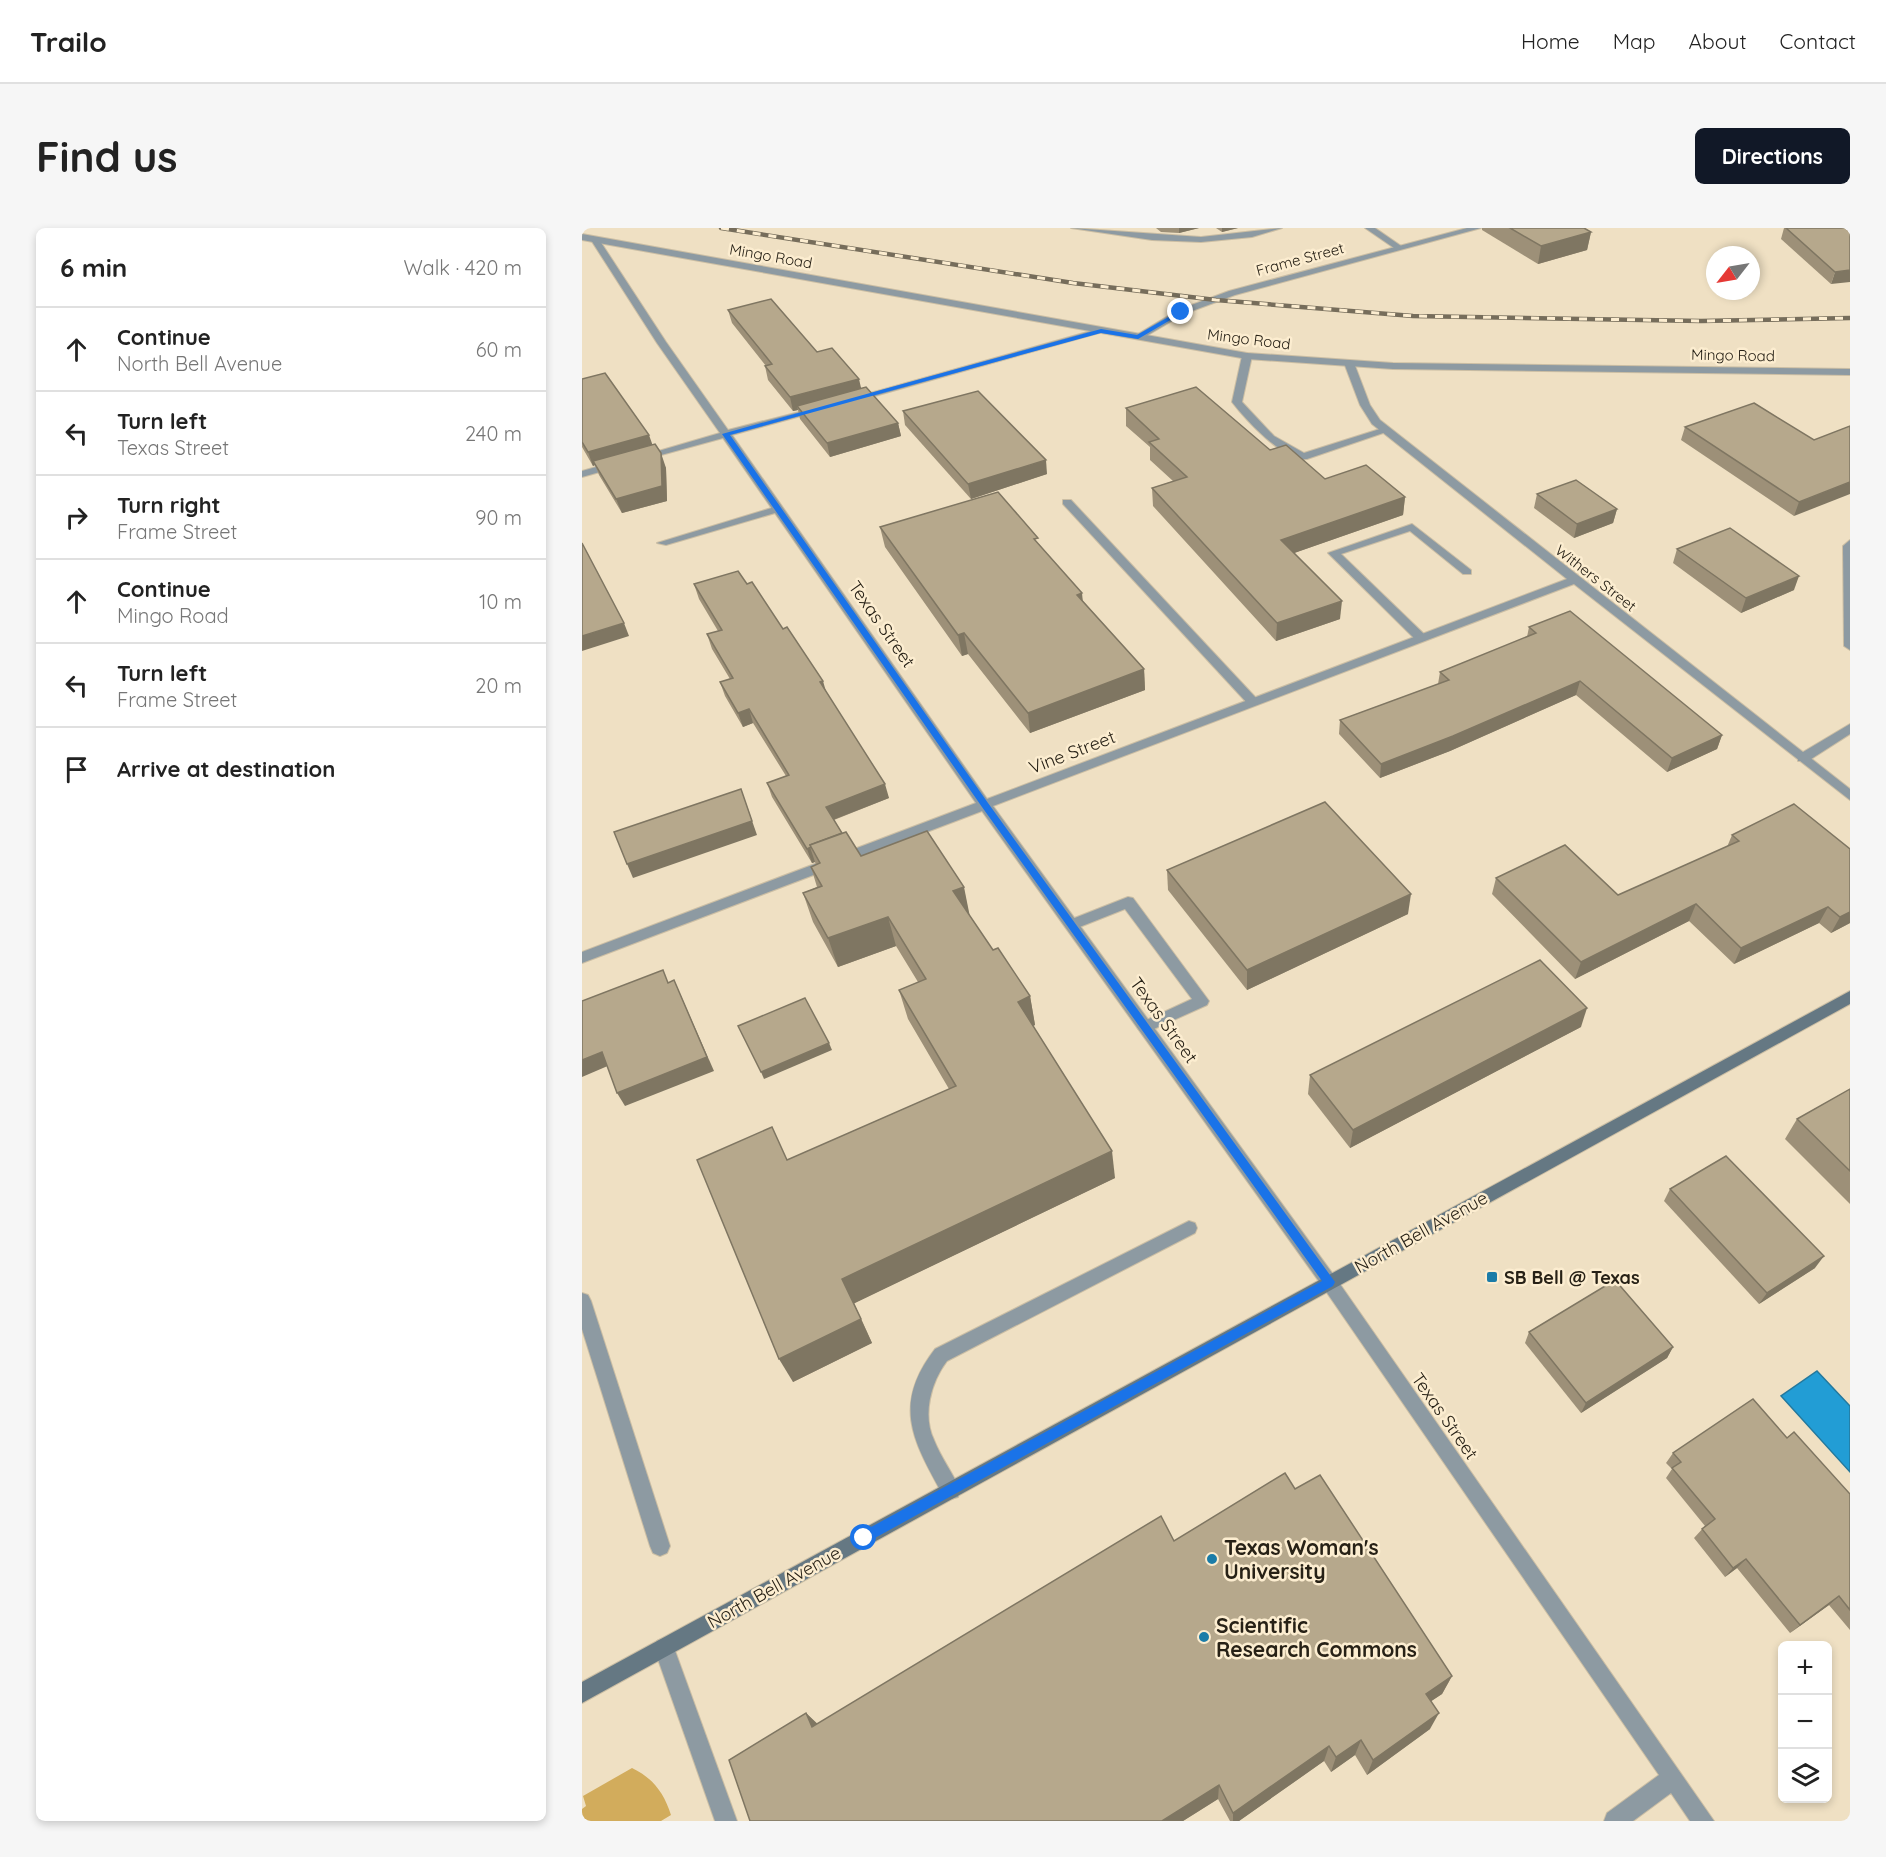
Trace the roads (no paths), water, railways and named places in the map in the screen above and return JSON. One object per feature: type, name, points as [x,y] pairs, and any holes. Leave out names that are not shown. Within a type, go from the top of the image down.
[{"type":"main road","name":"North Bell Avenue","points":[[582,1693],[1850,997]]},
{"type":"street","points":[[1075,228],[1187,240],[1222,240],[1278,228]]},
{"type":"street","points":[[1206,228],[1222,240]]},
{"type":"street","points":[[1369,228],[1400,248]]},
{"type":"street","name":"Frame Street","points":[[1138,337],[1181,312],[1232,293],[1470,229]]},
{"type":"street","name":"Mingo Road","points":[[589,239],[1246,356],[1416,366],[1850,372]]},
{"type":"street","name":"Texas Street","points":[[589,239],[985,805],[1329,1282],[1703,1821]]},
{"type":"street","points":[[838,403],[1101,331]]},
{"type":"street","points":[[1246,356],[1237,402],[1270,438],[1304,457],[1387,430]]},
{"type":"street","name":"Withers Street","points":[[1349,363],[1365,405],[1376,422],[1850,796]]},
{"type":"street","points":[[582,474],[826,406]]},
{"type":"street","points":[[1067,502],[1253,702]]},
{"type":"street","points":[[662,543],[778,509]]},
{"type":"street","points":[[1421,638],[1334,553],[1412,527],[1467,572]]},
{"type":"street","points":[[1850,543],[1850,646]]},
{"type":"street","name":"Vine Street","points":[[582,958],[1574,580]]},
{"type":"street","points":[[1803,758],[1850,728]]},
{"type":"street","points":[[1072,925],[1128,902],[1203,1001],[1145,1027]]},
{"type":"street","points":[[951,1490],[920,1428],[923,1388],[932,1366],[941,1355],[1189,1228]]},
{"type":"street","points":[[582,1301],[660,1546]]},
{"type":"street","points":[[664,1648],[726,1821]]},
{"type":"street","points":[[1616,1821],[1674,1778]]},
{"type":"water","points":[[1817,1371],[1850,1406],[1850,1472],[1781,1396]]},
{"type":"railway","points":[[721,228],[1073,283],[1216,300],[1413,316],[1701,321],[1850,318]]},
{"type":"place","name":"SB Bell @ Texas","points":[[1492,1277]]},
{"type":"place","name":"Texas Woman's University","points":[[1212,1559]]},
{"type":"place","name":"Scientific Research Commons","points":[[1204,1637]]}]
